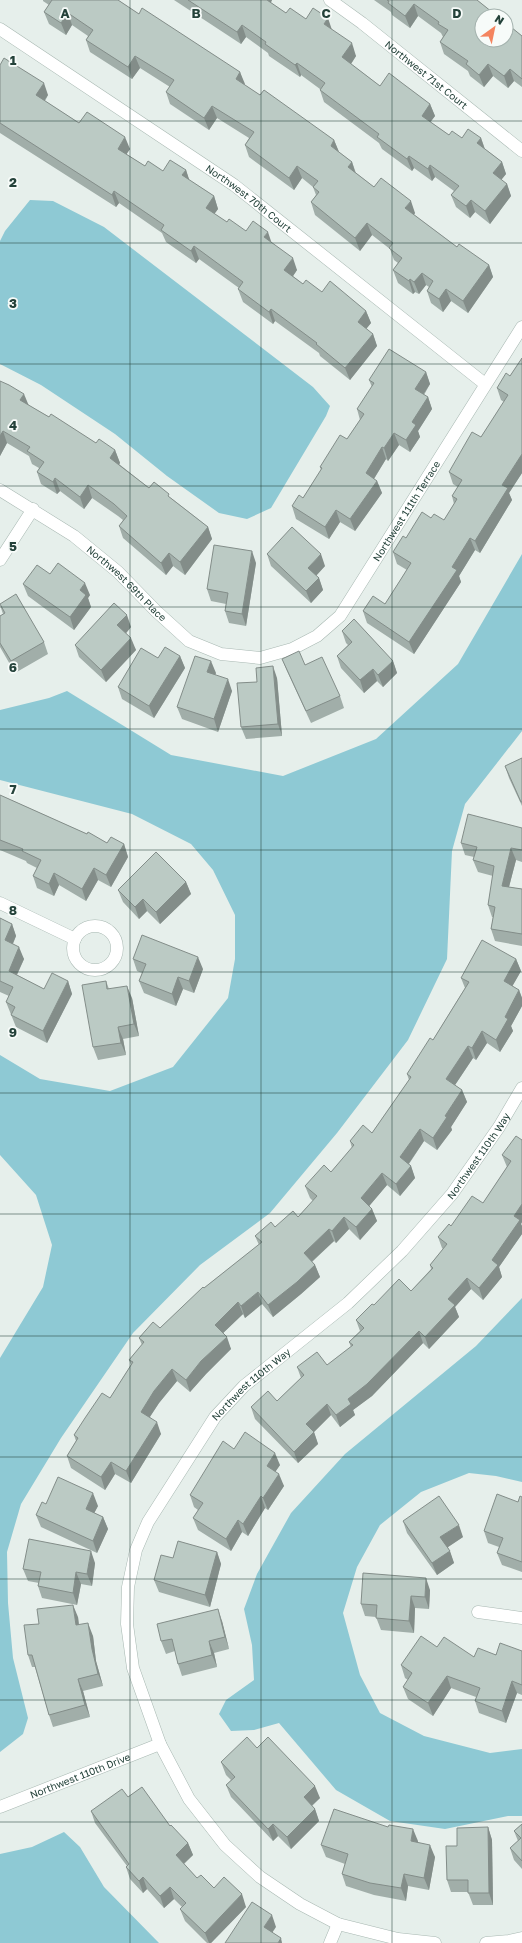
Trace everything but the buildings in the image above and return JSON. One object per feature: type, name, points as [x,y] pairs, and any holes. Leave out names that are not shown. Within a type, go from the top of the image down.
[{"type":"street","name":"Northwest 71st Court","points":[[330,0],[362,23],[522,151]]},
{"type":"street","name":"Northwest 70th Court","points":[[0,29],[234,185],[485,384]]},
{"type":"street","name":"Northwest 111th Terrace","points":[[260,658],[292,649],[318,636],[340,616],[522,327]]},
{"type":"street","name":"Northwest 69th Place","points":[[0,490],[33,509],[74,536],[118,572],[189,641],[221,654],[260,658]]},
{"type":"street","points":[[0,560],[33,509]]},
{"type":"street","points":[[0,903],[75,938]]},
{"type":"street","name":"Northwest 110th Way","points":[[435,1943],[398,1939],[338,1924],[300,1904],[260,1877],[225,1845],[189,1799],[160,1744],[133,1668],[127,1624],[128,1587],[136,1550],[148,1522],[215,1417],[244,1386],[348,1303],[402,1251],[452,1194],[499,1127],[522,1088]]},
{"type":"street","points":[[478,1612],[522,1618]]},
{"type":"street","name":"Northwest 110th Drive","points":[[0,1807],[160,1744]]},
{"type":"street","points":[[330,1943],[338,1924]]},
{"type":"street","points":[[486,1943],[522,1938]]},
{"type":"water","points":[[30,200],[53,201],[104,227],[313,387],[330,406],[326,416],[271,508],[247,519],[219,513],[167,476],[115,434],[41,385],[0,364],[0,241],[5,231]]},
{"type":"water","points":[[522,554],[522,731],[465,804],[452,851],[447,959],[408,1040],[337,1133],[270,1213],[200,1265],[133,1333],[61,1438],[21,1504],[7,1552],[8,1603],[13,1658],[28,1718],[23,1734],[0,1752],[0,1358],[43,1287],[52,1245],[36,1195],[0,1155],[0,1055],[40,1079],[110,1091],[173,1067],[228,998],[235,959],[235,915],[213,870],[191,844],[132,814],[0,780],[0,710],[49,698],[67,691],[171,755],[283,776],[376,739],[458,664]]},
{"type":"water","points":[[522,1298],[522,1482],[496,1476],[469,1473],[421,1492],[380,1525],[357,1567],[343,1613],[360,1675],[380,1713],[424,1736],[490,1753],[522,1749],[522,1816],[508,1816],[445,1829],[390,1821],[336,1790],[279,1723],[254,1730],[231,1731],[219,1714],[226,1700],[254,1680],[252,1645],[244,1609],[257,1574],[291,1513],[345,1454],[476,1346]]},
{"type":"water","points":[[64,1832],[80,1847],[104,1887],[159,1943],[0,1943],[0,1854],[32,1847]]}]
